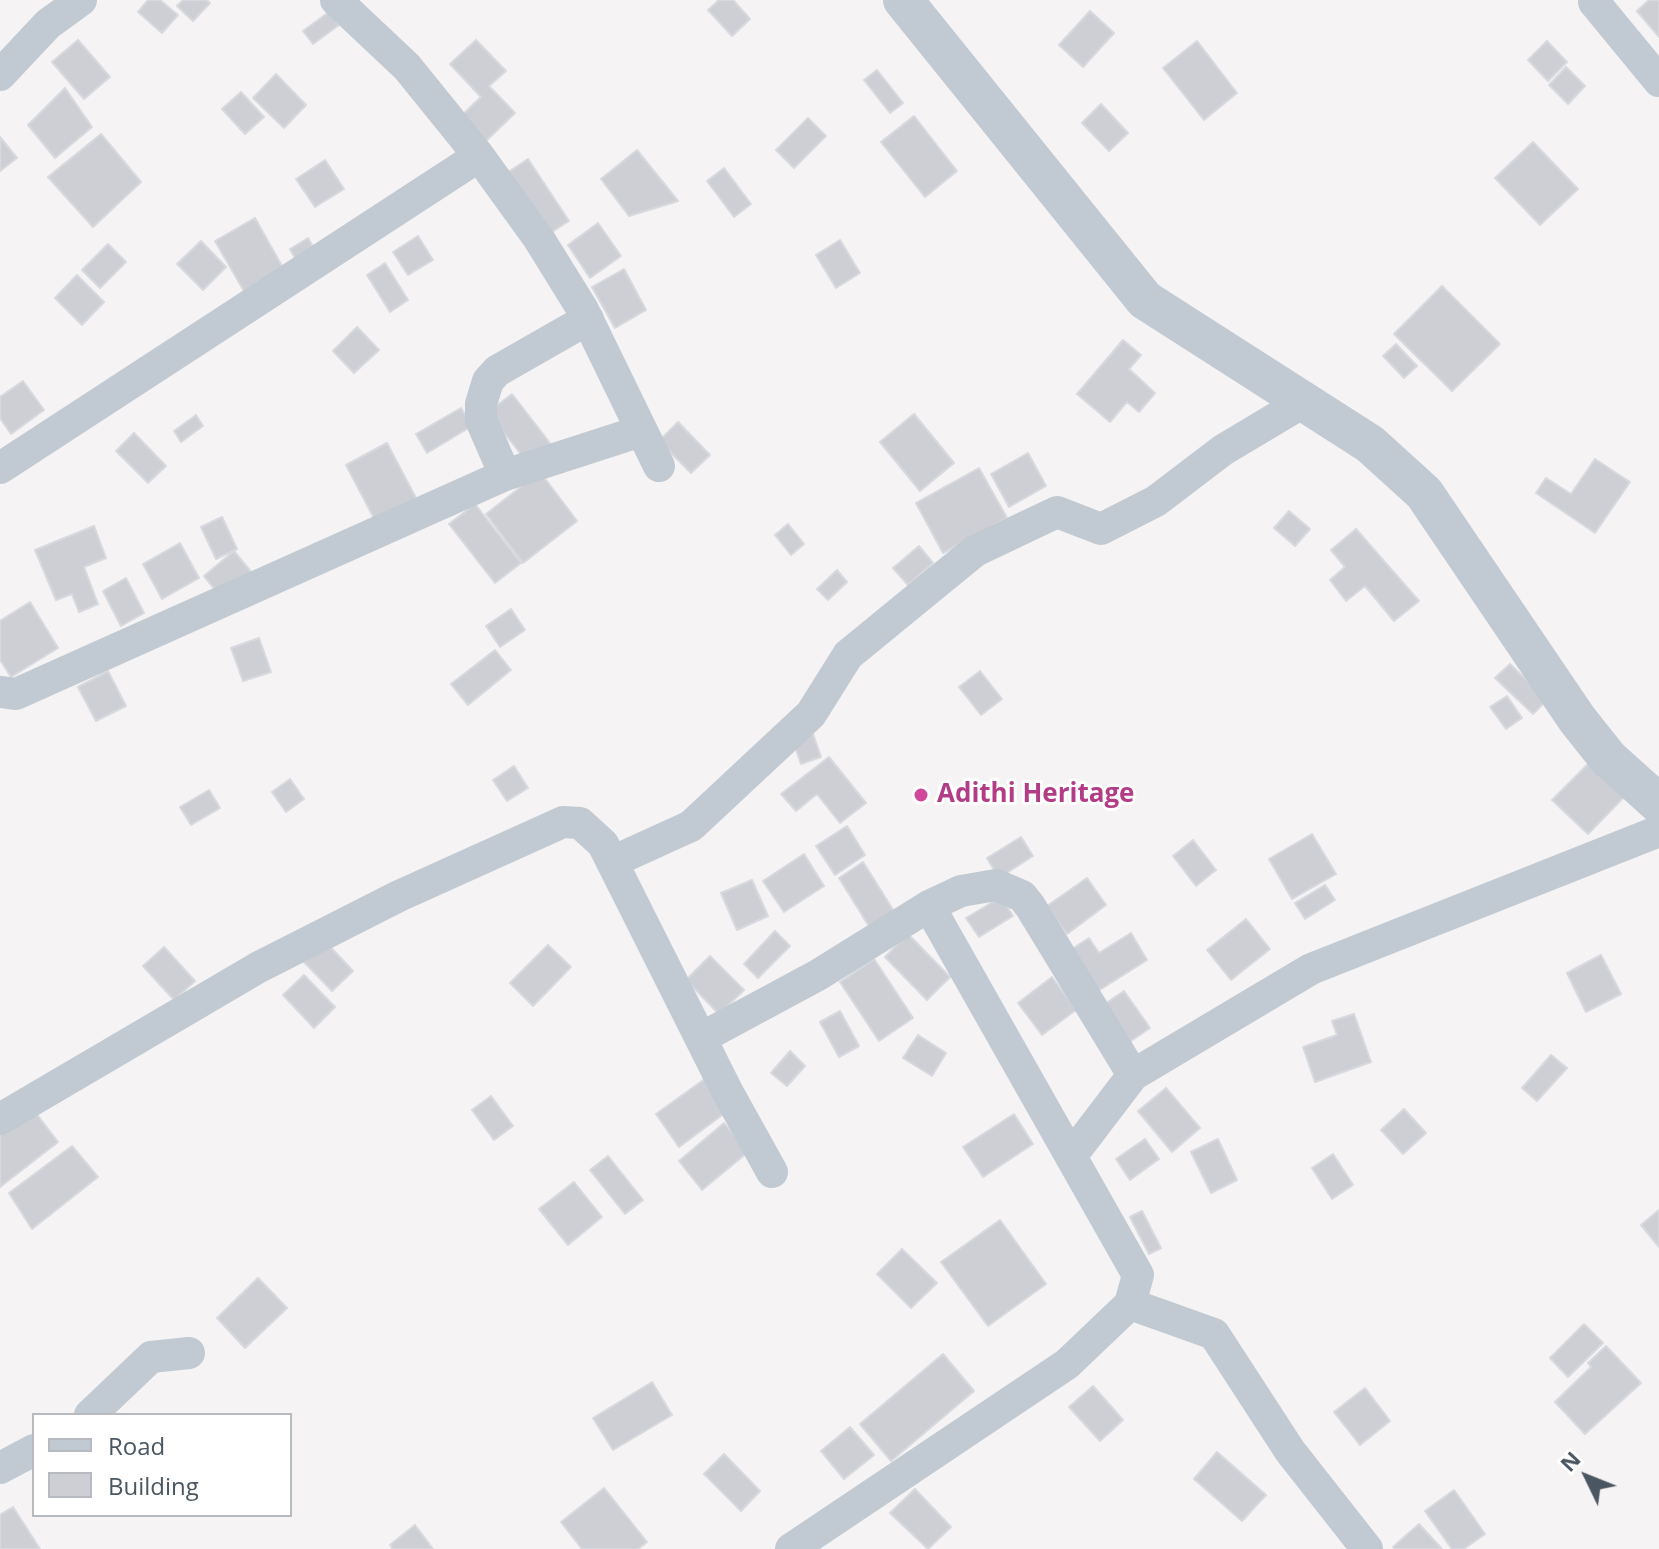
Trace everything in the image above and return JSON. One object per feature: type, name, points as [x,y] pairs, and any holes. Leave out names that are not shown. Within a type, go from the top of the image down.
[{"type":"street","points":[[0,75],[48,24],[81,0]]},
{"type":"street","points":[[336,0],[407,67],[479,156],[539,239],[588,319],[659,466]]},
{"type":"street","points":[[903,0],[1145,300],[1370,444],[1424,493],[1577,719],[1608,758],[1659,804]]},
{"type":"street","points":[[1597,0],[1594,2],[1659,81]]},
{"type":"street","points":[[0,468],[479,156]]},
{"type":"street","points":[[505,475],[481,420],[481,404],[488,381],[497,371],[588,319]]},
{"type":"street","points":[[612,862],[691,826],[811,714],[848,655],[975,551],[1057,512],[1101,529],[1156,501],[1223,450],[1305,401]]},
{"type":"street","points":[[0,692],[16,694],[505,475],[641,431]]},
{"type":"street","points":[[0,1119],[259,967],[399,896],[563,822],[580,823],[603,844],[772,1172]]},
{"type":"street","points":[[1072,1155],[1133,1075],[1311,969],[1659,831]]},
{"type":"street","points":[[701,1038],[818,975],[929,906],[961,891],[996,885],[1022,896],[1049,933],[1133,1075]]},
{"type":"street","points":[[791,1549],[1067,1364],[1130,1304],[1138,1275],[929,906]]},
{"type":"street","points":[[1130,1304],[1214,1334],[1290,1451],[1367,1549]]},
{"type":"street","points":[[92,1413],[151,1357],[189,1353]]},
{"type":"street","points":[[0,1468],[32,1451]]},
{"type":"building","points":[[148,0],[160,0],[178,15],[162,33],[138,12]]},
{"type":"building","points":[[183,0],[207,0],[210,3],[193,21],[177,6]]},
{"type":"building","points":[[719,0],[733,0],[750,19],[732,36],[708,10]]},
{"type":"building","points":[[1649,0],[1659,0],[1659,37],[1637,11]]},
{"type":"building","points":[[1090,11],[1114,33],[1083,67],[1059,45]]},
{"type":"building","points":[[329,12],[339,25],[313,44],[303,31]]},
{"type":"building","points":[[78,40],[110,77],[84,99],[52,62]]},
{"type":"building","points":[[476,40],[506,71],[489,86],[515,113],[485,142],[461,116],[481,97],[450,64]]},
{"type":"building","points":[[1197,41],[1237,93],[1204,120],[1163,68]]},
{"type":"building","points":[[1547,41],[1567,62],[1548,81],[1528,60]]},
{"type":"building","points":[[1566,67],[1585,86],[1568,104],[1549,85]]},
{"type":"building","points":[[877,70],[903,103],[890,113],[864,80]]},
{"type":"building","points":[[276,74],[306,105],[284,128],[253,98]]},
{"type":"building","points":[[65,88],[92,127],[55,158],[28,125]]},
{"type":"building","points":[[241,92],[264,117],[245,134],[222,109]]},
{"type":"building","points":[[1101,104],[1128,133],[1109,151],[1082,123]]},
{"type":"building","points":[[914,116],[957,171],[925,197],[881,142]]},
{"type":"building","points":[[808,118],[826,136],[794,168],[776,150]]},
{"type":"building","points":[[101,134],[141,182],[93,227],[48,177]]},
{"type":"building","points":[[0,137],[17,158],[0,171]]},
{"type":"building","points":[[1533,142],[1578,189],[1540,225],[1495,178]]},
{"type":"building","points":[[637,150],[678,201],[629,216],[601,179]]},
{"type":"building","points":[[528,159],[569,221],[544,237],[504,175]]},
{"type":"building","points":[[325,160],[344,189],[315,207],[296,179]]},
{"type":"building","points":[[724,168],[751,204],[734,217],[707,181]]},
{"type":"building","points":[[255,218],[287,275],[248,298],[215,241]]},
{"type":"building","points":[[598,223],[621,256],[590,278],[568,245]]},
{"type":"building","points":[[418,236],[433,260],[408,275],[393,252]]},
{"type":"building","points":[[308,238],[319,257],[300,267],[290,249]]},
{"type":"building","points":[[840,240],[860,273],[836,288],[816,255]]},
{"type":"building","points":[[201,241],[226,267],[203,290],[177,264]]},
{"type":"building","points":[[108,244],[126,262],[100,288],[82,270]]},
{"type":"building","points":[[385,263],[408,300],[390,312],[367,275]]},
{"type":"building","points":[[624,269],[646,310],[615,328],[592,287]]},
{"type":"building","points":[[77,275],[104,302],[82,325],[55,298]]},
{"type":"building","points":[[1442,286],[1500,344],[1452,391],[1394,334]]},
{"type":"building","points":[[357,327],[379,350],[354,373],[333,351]]},
{"type":"building","points":[[1123,340],[1141,355],[1129,369],[1155,393],[1139,412],[1127,402],[1110,422],[1077,394]]},
{"type":"building","points":[[1396,344],[1417,366],[1404,378],[1383,356]]},
{"type":"building","points":[[23,381],[44,410],[11,434],[0,418],[0,397]]},
{"type":"building","points":[[512,394],[553,447],[530,466],[488,412]]},
{"type":"building","points":[[461,408],[472,426],[427,453],[416,434]]},
{"type":"building","points":[[914,414],[954,463],[920,491],[880,442]]},
{"type":"building","points":[[196,415],[203,426],[181,442],[174,431]]},
{"type":"building","points":[[678,422],[710,455],[691,473],[659,441]]},
{"type":"building","points":[[134,433],[166,466],[148,483],[116,451]]},
{"type":"building","points":[[387,443],[417,500],[376,522],[346,465]]},
{"type":"building","points":[[1028,453],[1046,486],[1009,507],[991,474]]},
{"type":"building","points":[[1595,459],[1630,482],[1595,533],[1536,493],[1546,478],[1571,494]]},
{"type":"building","points":[[979,468],[1007,518],[943,553],[916,503]]},
{"type":"building","points":[[540,472],[577,521],[523,563],[486,514]]},
{"type":"building","points":[[475,504],[521,563],[495,583],[449,524]]},
{"type":"building","points":[[1289,511],[1310,529],[1295,546],[1274,528]]},
{"type":"building","points":[[222,517],[237,549],[216,559],[201,527]]},
{"type":"building","points":[[788,524],[804,544],[791,555],[775,535]]},
{"type":"building","points":[[94,526],[106,558],[84,567],[98,604],[79,612],[72,594],[56,600],[35,550]]},
{"type":"building","points":[[1356,529],[1419,601],[1394,621],[1365,586],[1346,601],[1330,580],[1345,567],[1331,550]]},
{"type":"building","points":[[180,543],[199,578],[162,599],[143,564]]},
{"type":"building","points":[[919,546],[933,563],[908,585],[893,568]]},
{"type":"building","points":[[234,551],[252,573],[222,598],[204,576]]},
{"type":"building","points":[[837,570],[847,582],[828,600],[817,589]]},
{"type":"building","points":[[126,578],[144,613],[121,626],[103,591]]},
{"type":"building","points":[[30,602],[58,648],[11,677],[0,660],[0,621]]},
{"type":"building","points":[[511,609],[525,630],[500,647],[486,626]]},
{"type":"building","points":[[259,638],[271,672],[243,681],[231,648]]},
{"type":"building","points":[[495,650],[511,670],[468,705],[451,684]]},
{"type":"building","points":[[1510,664],[1547,700],[1533,714],[1495,678]]},
{"type":"building","points":[[108,671],[126,706],[96,721],[78,687]]},
{"type":"building","points":[[980,671],[1002,699],[981,715],[959,687]]},
{"type":"building","points":[[1507,696],[1522,718],[1506,729],[1490,707]]},
{"type":"building","points":[[812,731],[821,757],[801,764],[792,738]]},
{"type":"building","points":[[829,757],[866,803],[840,823],[817,794],[796,811],[781,794]]},
{"type":"building","points":[[1593,759],[1628,793],[1588,834],[1552,800]]},
{"type":"building","points":[[514,766],[528,788],[507,801],[493,780]]},
{"type":"building","points":[[290,779],[304,799],[286,812],[272,792]]},
{"type":"building","points":[[209,790],[220,808],[191,825],[180,807]]},
{"type":"building","points":[[847,826],[865,855],[835,875],[816,846]]},
{"type":"building","points":[[1312,834],[1336,874],[1292,899],[1269,859]]},
{"type":"building","points":[[1021,837],[1033,856],[999,878],[987,858]]},
{"type":"building","points":[[1193,840],[1216,870],[1196,886],[1173,856]]},
{"type":"building","points":[[804,854],[824,886],[784,912],[763,881]]},
{"type":"building","points":[[863,862],[897,916],[872,931],[839,878]]},
{"type":"building","points":[[1087,878],[1106,905],[1067,934],[1047,906]]},
{"type":"building","points":[[752,880],[768,916],[737,930],[721,893]]},
{"type":"building","points":[[1325,885],[1335,900],[1305,919],[1295,903]]},
{"type":"building","points":[[1001,897],[1013,916],[979,937],[966,918]]},
{"type":"building","points":[[1246,919],[1270,949],[1231,980],[1207,950]]},
{"type":"building","points":[[775,931],[790,946],[758,978],[744,964]]},
{"type":"building","points":[[1131,933],[1147,960],[1098,991],[1072,949],[1089,938],[1099,953]]},
{"type":"building","points":[[908,934],[950,977],[927,1000],[885,957]]},
{"type":"building","points":[[322,938],[353,971],[332,991],[301,959]]},
{"type":"building","points":[[548,945],[571,967],[533,1006],[510,983]]},
{"type":"building","points":[[164,947],[195,981],[174,1000],[143,966]]},
{"type":"building","points":[[1601,955],[1621,994],[1586,1012],[1567,973]]},
{"type":"building","points":[[710,956],[744,990],[719,1014],[686,980]]},
{"type":"building","points":[[874,959],[913,1018],[879,1041],[840,982]]},
{"type":"building","points":[[304,975],[335,1007],[314,1028],[283,995]]},
{"type":"building","points":[[1052,977],[1076,1010],[1042,1035],[1018,1003]]},
{"type":"building","points":[[1124,991],[1150,1028],[1125,1045],[1099,1008]]},
{"type":"building","points":[[840,1011],[859,1046],[839,1057],[820,1022]]},
{"type":"building","points":[[1354,1014],[1371,1062],[1315,1082],[1303,1047],[1337,1035],[1332,1021]]},
{"type":"building","points":[[918,1035],[946,1053],[932,1076],[903,1058]]},
{"type":"building","points":[[790,1051],[805,1066],[787,1086],[771,1073]]},
{"type":"building","points":[[1551,1055],[1567,1068],[1537,1101],[1522,1088]]},
{"type":"building","points":[[706,1078],[729,1110],[679,1147],[656,1114]]},
{"type":"building","points":[[1166,1088],[1200,1128],[1172,1152],[1138,1111]]},
{"type":"building","points":[[491,1096],[513,1126],[494,1140],[472,1110]]},
{"type":"building","points":[[32,1108],[58,1142],[0,1187],[0,1133]]},
{"type":"building","points":[[1404,1109],[1426,1133],[1403,1154],[1381,1130]]},
{"type":"building","points":[[1014,1114],[1033,1144],[983,1177],[963,1147]]},
{"type":"building","points":[[724,1123],[748,1152],[702,1190],[679,1161]]},
{"type":"building","points":[[1145,1139],[1159,1159],[1130,1180],[1116,1159]]},
{"type":"building","points":[[1218,1139],[1237,1180],[1211,1193],[1191,1152]]},
{"type":"building","points":[[72,1146],[98,1177],[32,1229],[9,1193]]},
{"type":"building","points":[[1333,1154],[1353,1185],[1332,1199],[1312,1168]]},
{"type":"building","points":[[608,1156],[643,1200],[625,1214],[590,1170]]},
{"type":"building","points":[[574,1182],[602,1217],[568,1245],[539,1209]]},
{"type":"building","points":[[1659,1210],[1659,1247],[1641,1225]]},
{"type":"building","points":[[1142,1211],[1161,1248],[1149,1254],[1130,1217]]},
{"type":"building","points":[[1000,1220],[1046,1284],[988,1326],[941,1262]]},
{"type":"building","points":[[902,1249],[937,1283],[911,1308],[877,1274]]},
{"type":"building","points":[[258,1278],[287,1308],[245,1348],[217,1318]]},
{"type":"building","points":[[1584,1324],[1603,1343],[1568,1377],[1550,1358]]},
{"type":"building","points":[[1606,1346],[1641,1383],[1585,1434],[1555,1402],[1591,1367],[1588,1363]]},
{"type":"building","points":[[943,1354],[974,1391],[891,1461],[860,1424]]},
{"type":"building","points":[[652,1382],[672,1415],[613,1450],[593,1418]]},
{"type":"building","points":[[1093,1386],[1123,1420],[1100,1441],[1069,1407]]},
{"type":"building","points":[[1365,1388],[1390,1421],[1360,1445],[1334,1412]]},
{"type":"building","points":[[850,1427],[874,1455],[844,1479],[821,1451]]},
{"type":"building","points":[[1217,1452],[1266,1495],[1242,1521],[1194,1479]]},
{"type":"building","points":[[724,1454],[760,1491],[741,1511],[704,1474]]},
{"type":"building","points":[[604,1488],[647,1542],[638,1549],[582,1549],[561,1522]]},
{"type":"building","points":[[915,1489],[951,1527],[928,1549],[890,1513]]},
{"type":"building","points":[[1454,1490],[1485,1534],[1464,1549],[1452,1549],[1425,1511]]},
{"type":"building","points":[[13,1507],[40,1549],[0,1549],[0,1515]]},
{"type":"building","points":[[1419,1524],[1442,1549],[1393,1547]]},
{"type":"building","points":[[415,1525],[433,1549],[393,1549],[390,1545]]},
{"type":"place","name":"Adithi Heritage","points":[[921,795]]}]
